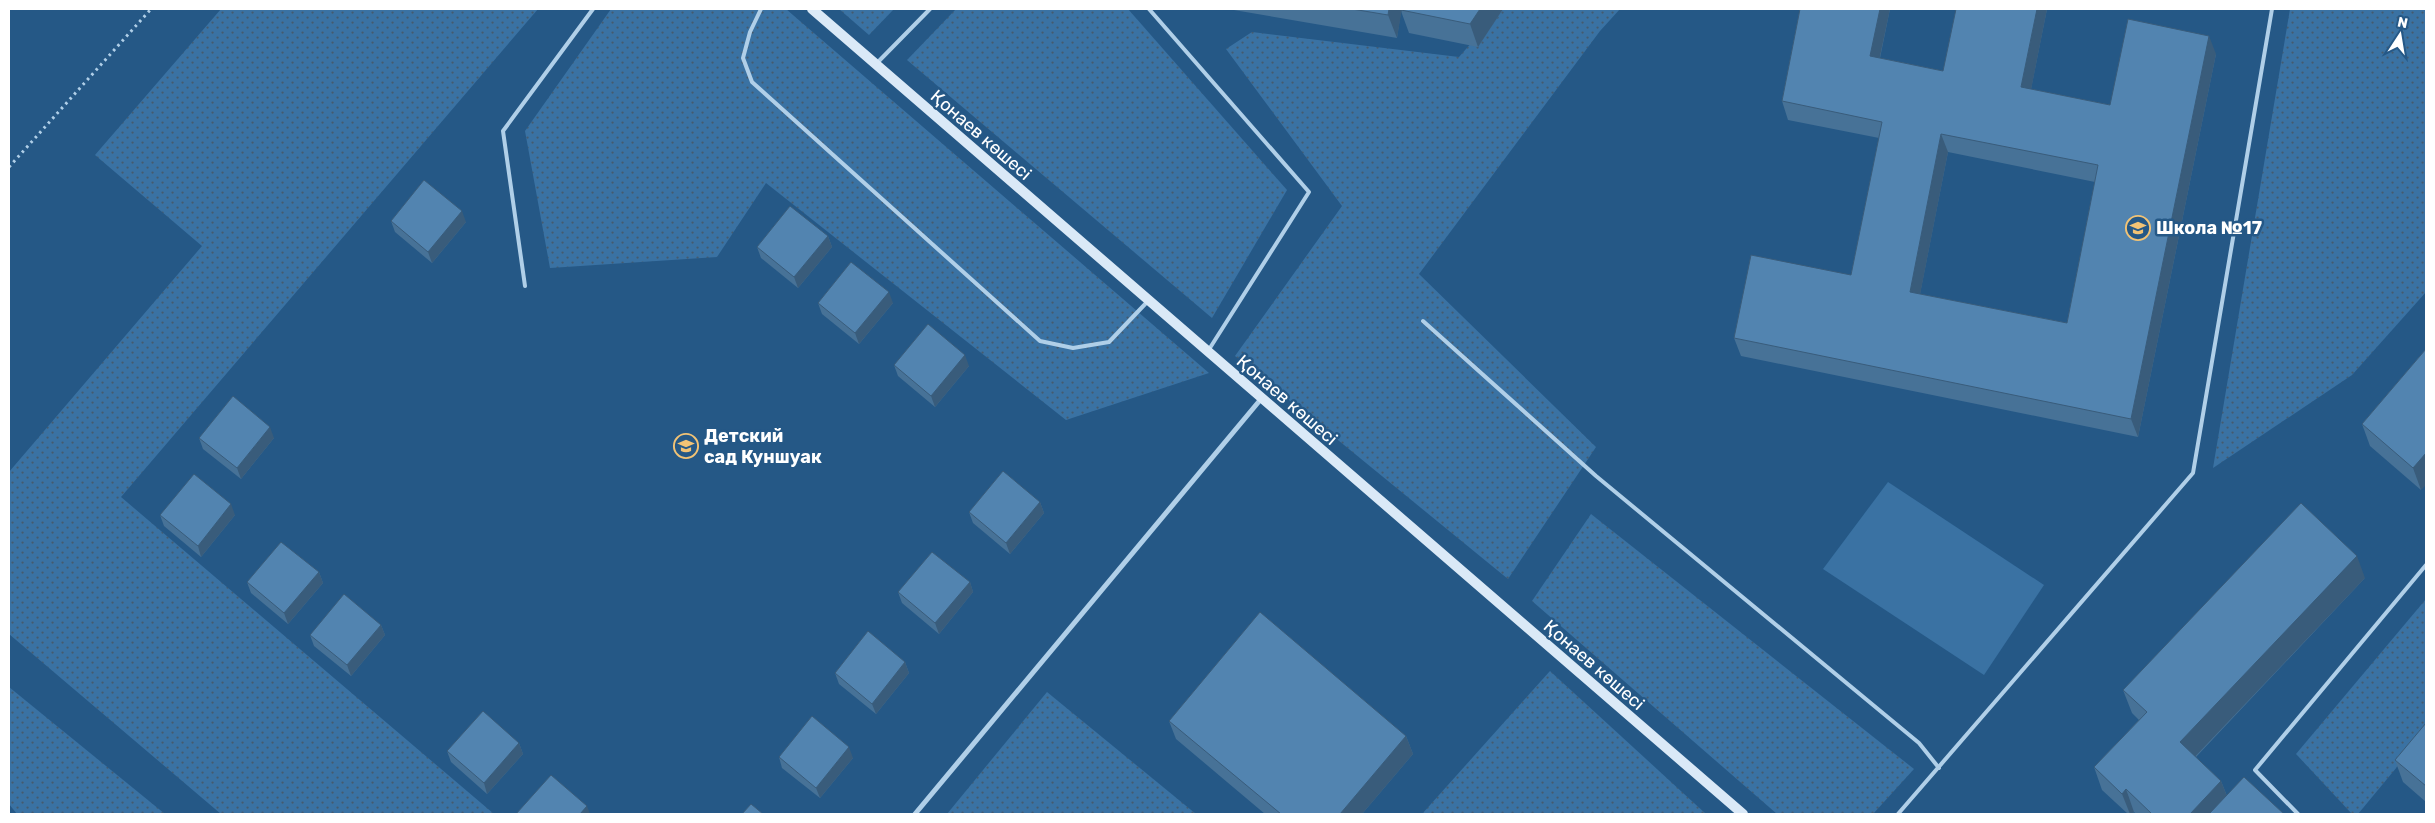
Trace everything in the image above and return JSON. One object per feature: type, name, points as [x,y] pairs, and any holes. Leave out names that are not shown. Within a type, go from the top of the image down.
[{"type":"street","name":"Қонаев көшесі","points":[[812,9],[1743,814]]},
{"type":"street","points":[[915,814],[1261,399]]},
{"type":"lane","points":[[525,286],[503,131],[593,9]]},
{"type":"lane","points":[[761,9],[750,32],[743,58],[752,82],[1040,341],[1073,348],[1109,342],[1148,301]]},
{"type":"lane","points":[[875,65],[930,9]]},
{"type":"lane","points":[[1148,9],[1310,192],[1207,352]]},
{"type":"lane","points":[[1898,814],[2193,473],[2272,9]]},
{"type":"lane","points":[[1423,321],[1596,476],[1920,743],[1938,768]]},
{"type":"lane","points":[[2298,814],[2255,770],[2426,564]]},
{"type":"path","points":[[9,167],[151,9]]},
{"type":"shaded area","points":[[221,9],[538,9],[121,497],[494,814],[221,814],[9,634],[9,472],[202,246],[95,155]]},
{"type":"shaded area","points":[[611,9],[786,9],[1209,373],[1066,420],[766,183],[717,257],[550,268],[525,131]]},
{"type":"shaded area","points":[[839,9],[894,9],[869,35]]},
{"type":"shaded area","points":[[956,9],[1128,9],[1287,190],[1212,318],[907,60]]},
{"type":"shaded area","points":[[1501,9],[1620,9],[1600,31],[1419,274],[1596,447],[1508,579],[1235,356],[1342,206],[1226,49],[1252,32],[1459,57]]},
{"type":"shaded area","points":[[2290,9],[2426,9],[2426,292],[2352,375],[2213,468]]},
{"type":"shaded area","points":[[1888,482],[2044,585],[1984,675],[1823,569]]},
{"type":"shaded area","points":[[1591,514],[1914,769],[1873,814],[1777,814],[1532,601]]},
{"type":"shaded area","points":[[2426,599],[2426,732],[2358,814],[2352,814],[2296,754]]},
{"type":"shaded area","points":[[1550,671],[1706,814],[1422,814]]},
{"type":"shaded area","points":[[9,687],[165,814],[17,814],[9,804]]},
{"type":"shaded area","points":[[1047,692],[1196,814],[947,814]]},
{"type":"building","points":[[1352,9],[1389,9],[1388,15]]},
{"type":"building","points":[[1401,9],[1480,9],[1470,24]]},
{"type":"building","name":"Школа №17","points":[[1800,9],[1880,9],[1870,56],[1943,71],[1956,9],[2037,9],[2021,87],[2110,105],[2128,19],[2209,36],[2131,419],[1734,338],[1751,255],[1851,275],[1882,122],[1782,101]],"holes":[[[1941,134],[2098,165],[2067,323],[1910,292]]]},
{"type":"building","points":[[424,180],[462,211],[428,252],[391,221]]},
{"type":"building","points":[[790,206],[828,236],[794,277],[757,247]]},
{"type":"building","points":[[851,262],[889,292],[855,333],[818,303]]},
{"type":"building","points":[[928,324],[965,355],[931,396],[894,365]]},
{"type":"building","points":[[2426,349],[2426,453],[2413,468],[2362,424]]},
{"type":"building","points":[[233,396],[270,427],[237,468],[199,438]]},
{"type":"building","points":[[1003,471],[1040,502],[1006,543],[969,512]]},
{"type":"building","points":[[194,474],[231,504],[198,546],[160,515]]},
{"type":"building","points":[[2301,503],[2357,556],[2180,742],[2221,781],[2190,814],[2152,814],[2126,789],[2122,794],[2094,767],[2147,712],[2123,690]]},
{"type":"building","points":[[281,542],[319,572],[284,613],[247,582]]},
{"type":"building","points":[[932,552],[970,582],[935,623],[898,592]]},
{"type":"building","points":[[344,594],[381,625],[347,665],[310,635]]},
{"type":"building","points":[[1260,612],[1406,736],[1340,814],[1281,814],[1169,721]]},
{"type":"building","points":[[868,631],[905,662],[872,704],[835,673]]},
{"type":"building","points":[[483,711],[519,743],[484,783],[447,751]]},
{"type":"building","points":[[812,716],[849,747],[816,788],[779,757]]},
{"type":"building","points":[[2426,723],[2426,786],[2395,760]]},
{"type":"building","points":[[551,775],[587,806],[580,814],[516,814]]},
{"type":"building","points":[[2244,777],[2284,814],[2209,814]]},
{"type":"building","points":[[751,804],[763,814],[742,814]]},
{"type":"place","name":"Школа №17","points":[[2138,228]]},
{"type":"place","name":"Детский сад Куншуак","points":[[686,446]]}]
